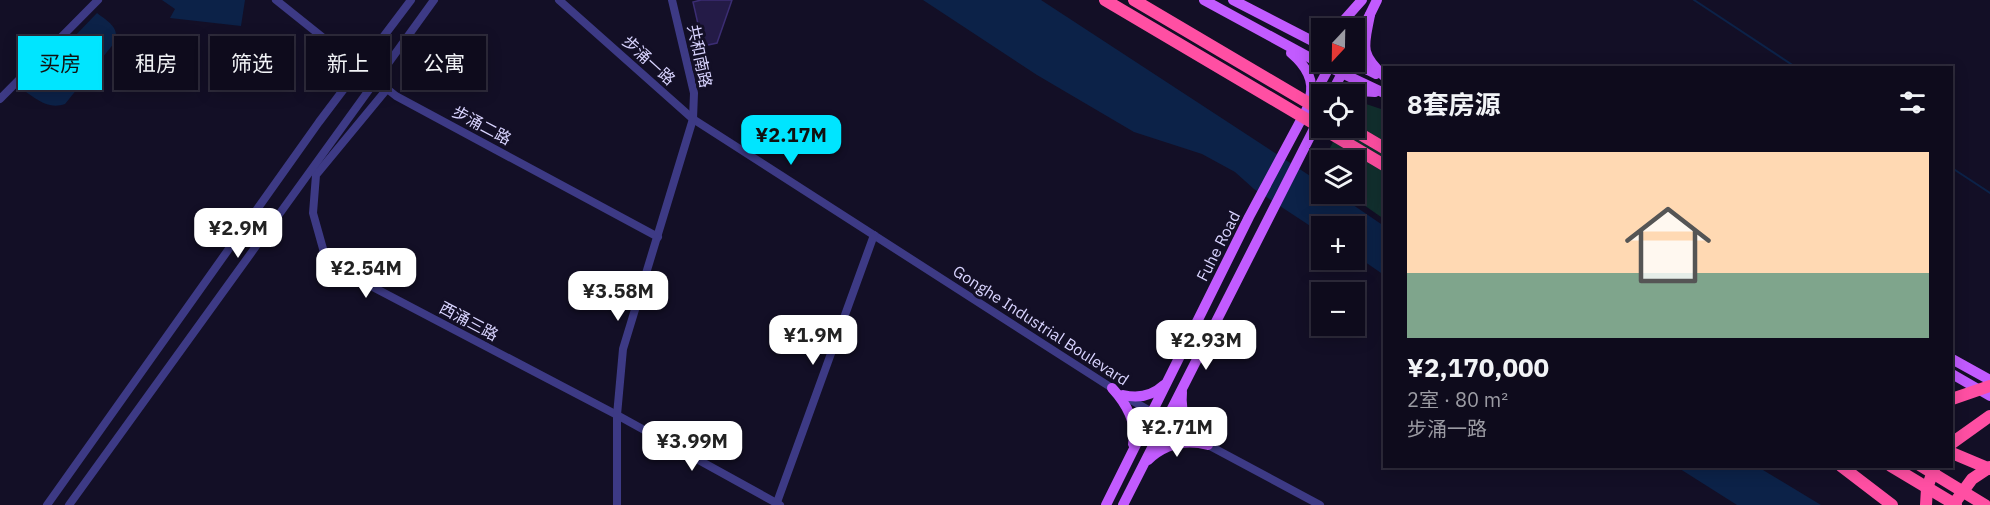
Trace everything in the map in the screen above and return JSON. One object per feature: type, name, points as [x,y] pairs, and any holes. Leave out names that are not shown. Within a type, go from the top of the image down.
[{"type":"highway","points":[[1105,0],[1383,164]]},
{"type":"highway","points":[[1134,0],[1311,108]]},
{"type":"highway","points":[[1365,137],[1383,147]]},
{"type":"highway","points":[[1953,399],[1990,386]]},
{"type":"highway","points":[[1953,442],[1990,416]]},
{"type":"highway","points":[[1953,453],[1990,468]]},
{"type":"highway","points":[[1844,468],[1892,505]]},
{"type":"highway","points":[[1895,468],[1955,505],[1972,479],[1990,468]]},
{"type":"highway","points":[[1924,468],[1985,505]]},
{"type":"highway","points":[[1926,505],[1927,488],[1934,468]]},
{"type":"main road","points":[[1204,0],[1311,56]]},
{"type":"main road","points":[[1233,0],[1311,41]]},
{"type":"main road","points":[[1346,18],[1363,0]]},
{"type":"main road","points":[[1354,18],[1363,0]]},
{"type":"main road","points":[[1365,25],[1377,0]]},
{"type":"main road","points":[[1370,15],[1364,49],[1368,60],[1383,76]]},
{"type":"main road","points":[[1297,34],[1311,35]]},
{"type":"main road","points":[[1275,39],[1298,59],[1308,74],[1312,92],[1307,108]]},
{"type":"main road","points":[[1365,69],[1383,77]]},
{"type":"main road","name":"Fuhe Road","points":[[1106,505],[1288,142],[1326,72]]},
{"type":"main road","points":[[1339,72],[1383,93]]},
{"type":"main road","points":[[1336,84],[1342,74]]},
{"type":"main road","points":[[1365,91],[1383,93]]},
{"type":"main road","name":"Fuhe Road","points":[[1124,505],[1311,132]]},
{"type":"main road","points":[[1953,360],[1990,380]]},
{"type":"main road","points":[[1953,375],[1990,396]]},
{"type":"main road","points":[[1123,395],[1136,398],[1148,395],[1159,390],[1170,377]]},
{"type":"main road","points":[[1184,385],[1181,398],[1185,419],[1192,431],[1208,445]]},
{"type":"main road","points":[[1112,388],[1127,407],[1132,422],[1135,438],[1129,459]]},
{"type":"main road","points":[[1143,465],[1159,451],[1172,445],[1194,442],[1208,445]]},
{"type":"street","points":[[0,99],[98,0]]},
{"type":"street","name":"步涌二路","points":[[276,0],[320,36]]},
{"type":"street","points":[[384,36],[411,0]]},
{"type":"street","points":[[390,61],[434,0]]},
{"type":"street","name":"步涌一路","points":[[559,0],[693,119],[874,235]]},
{"type":"street","name":"共和南路","points":[[617,505],[617,415],[623,350],[693,119],[694,93],[672,0]]},
{"type":"street","points":[[47,505],[343,90]]},
{"type":"street","points":[[69,505],[369,90]]},
{"type":"street","name":"西涌三路","points":[[386,90],[316,175],[313,213],[327,263],[617,415],[778,505]]},
{"type":"street","name":"步涌二路","points":[[389,90],[658,237]]},
{"type":"street","points":[[778,505],[874,235]]},
{"type":"street","name":"Gonghe Industrial Boulevard","points":[[874,235],[1123,395],[1208,445],[1320,505]]},
{"type":"green space","points":[[1365,104],[1383,110],[1383,218],[1362,204],[1365,204],[1365,150],[1329,150],[1335,138],[1365,138]]},
{"type":"water","points":[[162,0],[245,0],[241,26],[170,18],[175,9]]},
{"type":"water","points":[[923,0],[1041,0],[1311,176],[1311,204],[1352,204],[1383,225],[1383,274],[1365,262],[1365,216],[1311,216],[1311,226],[1254,189],[1235,172],[1202,154],[1134,132],[1037,75]]},
{"type":"water","points":[[97,13],[116,32],[114,43],[102,58],[102,36],[75,36]]},
{"type":"water","points":[[23,90],[76,90],[65,104],[53,106]]},
{"type":"water","points":[[1679,468],[1760,468],[1821,505],[1737,505]]},
{"type":"building","points":[[732,0],[717,43],[703,46],[693,2]]},
{"type":"waterway","points":[[1694,0],[1794,66]]},
{"type":"waterway","points":[[1953,169],[1990,193]]}]
